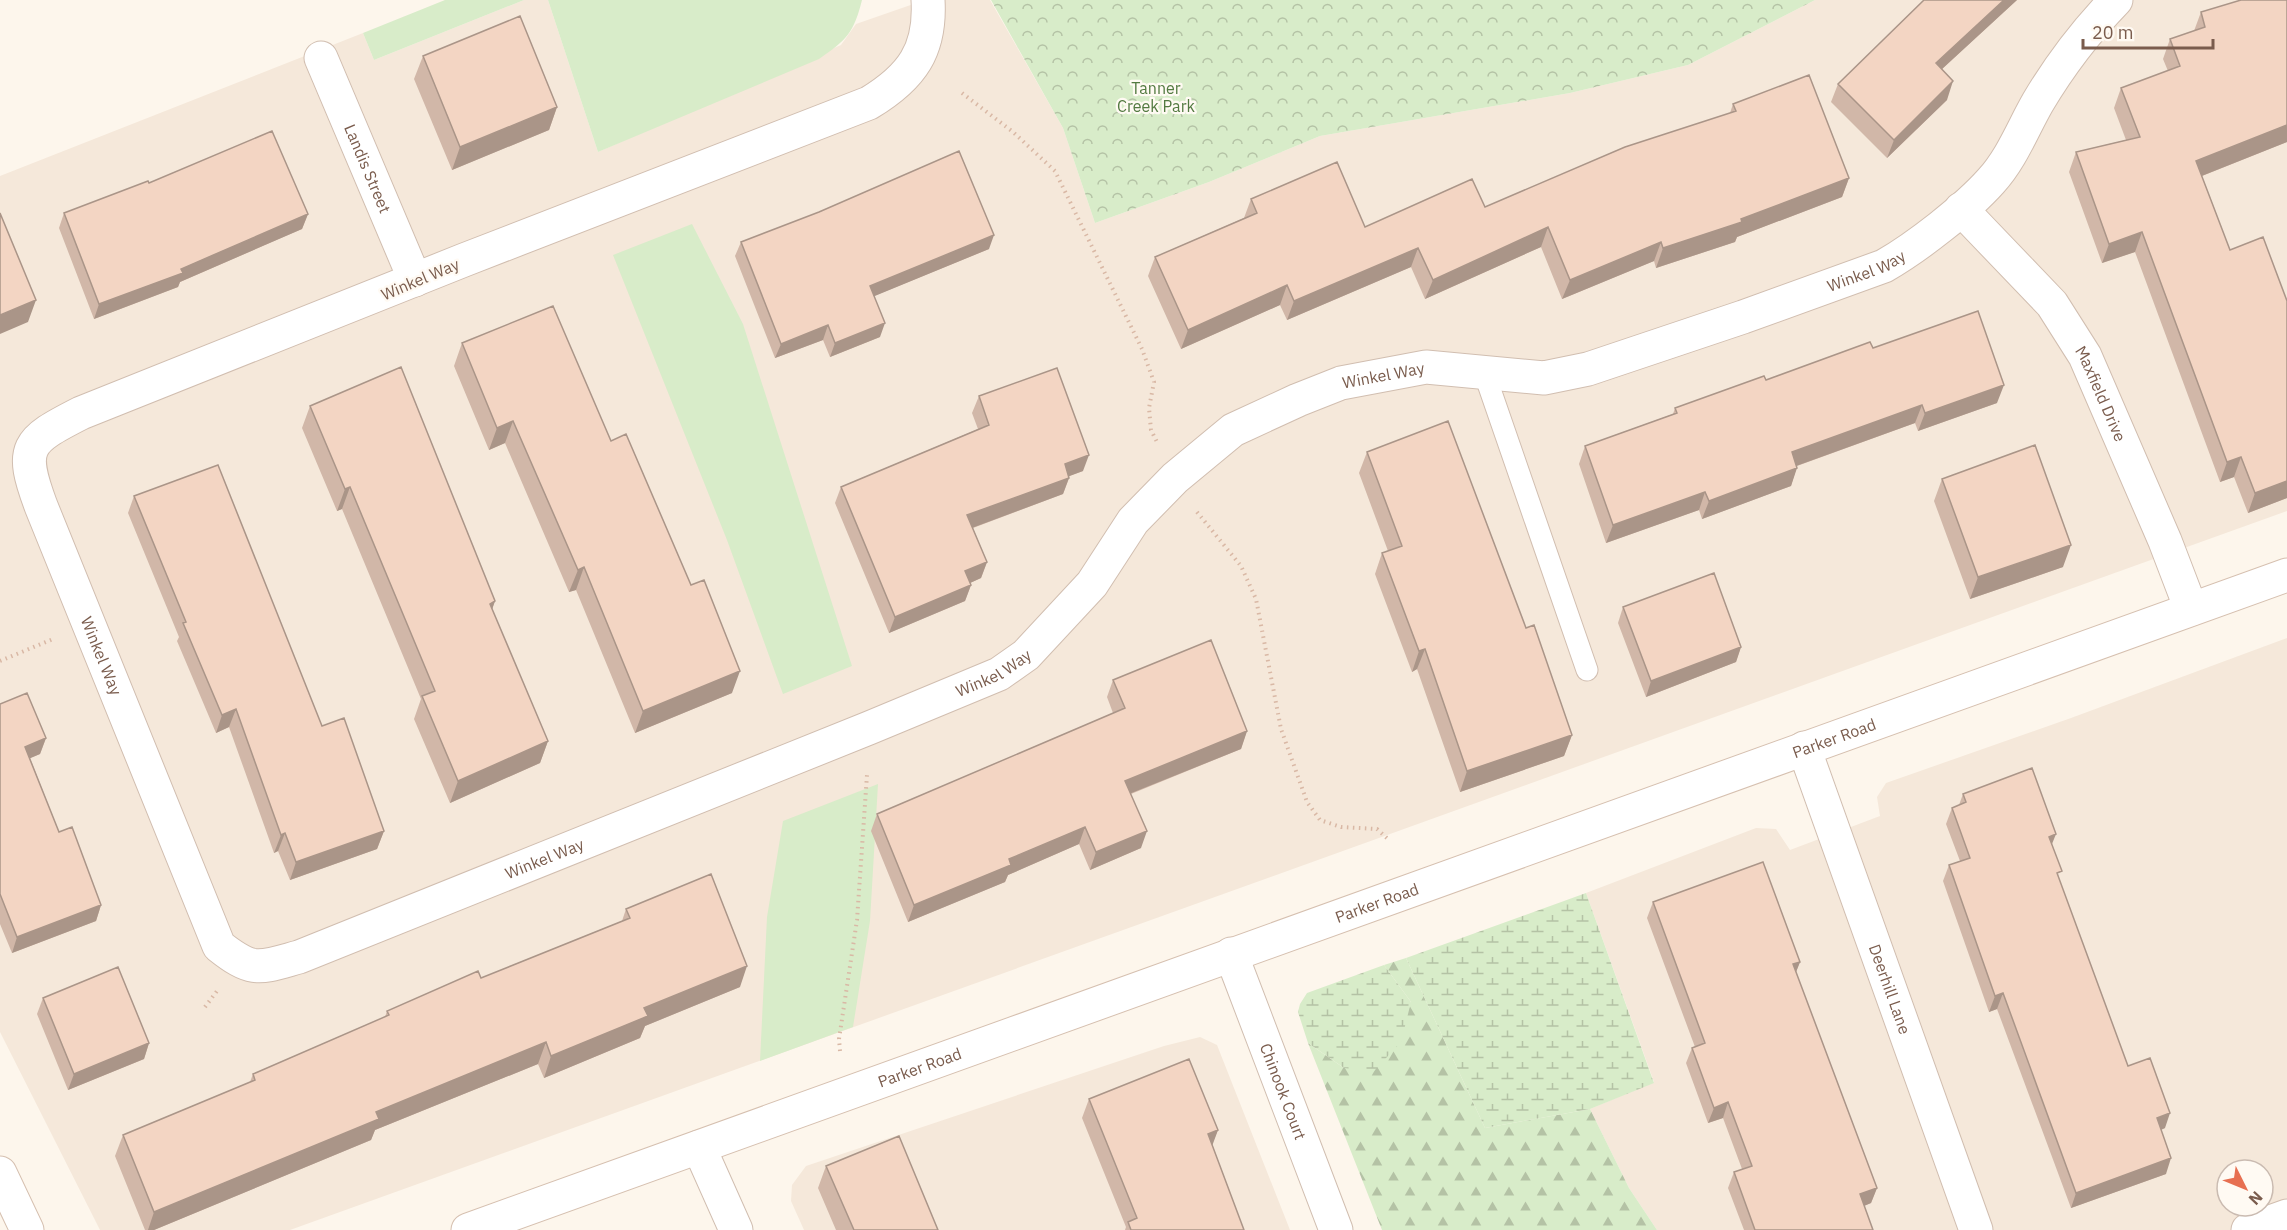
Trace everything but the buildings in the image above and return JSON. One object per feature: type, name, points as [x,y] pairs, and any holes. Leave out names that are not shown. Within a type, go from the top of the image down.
[{"type":"street","name":"Winkel Way","points":[[928,0],[929,20],[921,54],[902,80],[869,103],[81,413],[40,436],[29,452],[30,476],[219,946],[240,962],[264,967],[299,957],[999,674],[1026,655],[1092,584],[1133,521],[1175,478],[1233,430],[1341,382],[1426,367],[1545,378],[1588,369],[1884,266],[1961,209],[1992,180],[2014,148],[2052,80],[2091,27],[2116,0]]},
{"type":"street","name":"Landis Street","points":[[321,58],[415,280]]},
{"type":"street","name":"Maxfield Drive","points":[[1961,209],[2052,304],[2085,356],[2161,532],[2191,609]]},
{"type":"street","name":"Parker Road","points":[[468,1230],[2287,575]]},
{"type":"street","name":"Deerhill Lane","points":[[1804,748],[1976,1230]]},
{"type":"street","name":"Chinook Court","points":[[1231,954],[1336,1230]]},
{"type":"street","points":[[699,1147],[736,1230]]},
{"type":"street","points":[[0,1173],[27,1230]]},
{"type":"street","points":[[2248,1230],[2287,1216]]},
{"type":"lane","points":[[1484,372],[1587,670]]},
{"type":"path","points":[[962,93],[1013,132],[1055,171],[1142,349],[1154,382],[1149,408],[1151,430]]},
{"type":"path","points":[[1204,520],[1241,566],[1256,598],[1281,729],[1307,802],[1320,820],[1341,827],[1377,829],[1389,840]]},
{"type":"path","points":[[0,661],[38,645]]},
{"type":"path","points":[[840,1051],[839,1040],[857,920],[867,775]]},
{"type":"shaded area","points":[[524,0],[548,0],[598,152],[841,45],[856,24],[925,0],[990,0],[1063,128],[1095,223],[1209,182],[1320,136],[1570,93],[1688,65],[1815,0],[2287,0],[2287,511],[290,1230],[100,1230],[0,1032],[0,176],[363,33],[374,60]]},
{"type":"shaded area","points":[[2287,638],[2287,1230],[1657,1230],[1629,1188],[1590,1109],[1654,1082],[1586,893],[1756,828],[1776,829],[1790,850],[1880,816],[1877,797],[1886,783]]},
{"type":"shaded area","points":[[1200,1037],[1217,1045],[1290,1230],[804,1230],[791,1201],[792,1185],[806,1166],[1164,1046]]},
{"type":"green space","points":[[445,0],[524,0],[374,60],[363,33]]},
{"type":"green space","points":[[548,0],[862,0],[856,20],[848,34],[819,59],[598,152]]},
{"type":"green space","name":"Tanner Creek Park","points":[[991,0],[1815,0],[1688,65],[1570,93],[1320,136],[1209,182],[1095,223],[1063,128]]},
{"type":"green space","points":[[692,224],[743,324],[852,666],[783,694],[727,540],[613,255]]},
{"type":"green space","points":[[878,784],[870,921],[853,1027],[760,1061],[767,917],[783,821]]},
{"type":"green space","points":[[1586,893],[1654,1083],[1590,1109],[1485,1128],[1406,958]]},
{"type":"green space","points":[[1406,958],[1485,1128],[1590,1109],[1629,1188],[1657,1230],[1382,1230],[1308,1043],[1344,1068],[1411,1002],[1384,965]]},
{"type":"green space","points":[[1384,965],[1411,1002],[1401,1042],[1373,1072],[1344,1068],[1308,1043],[1298,1012],[1300,1004],[1307,993]]}]
